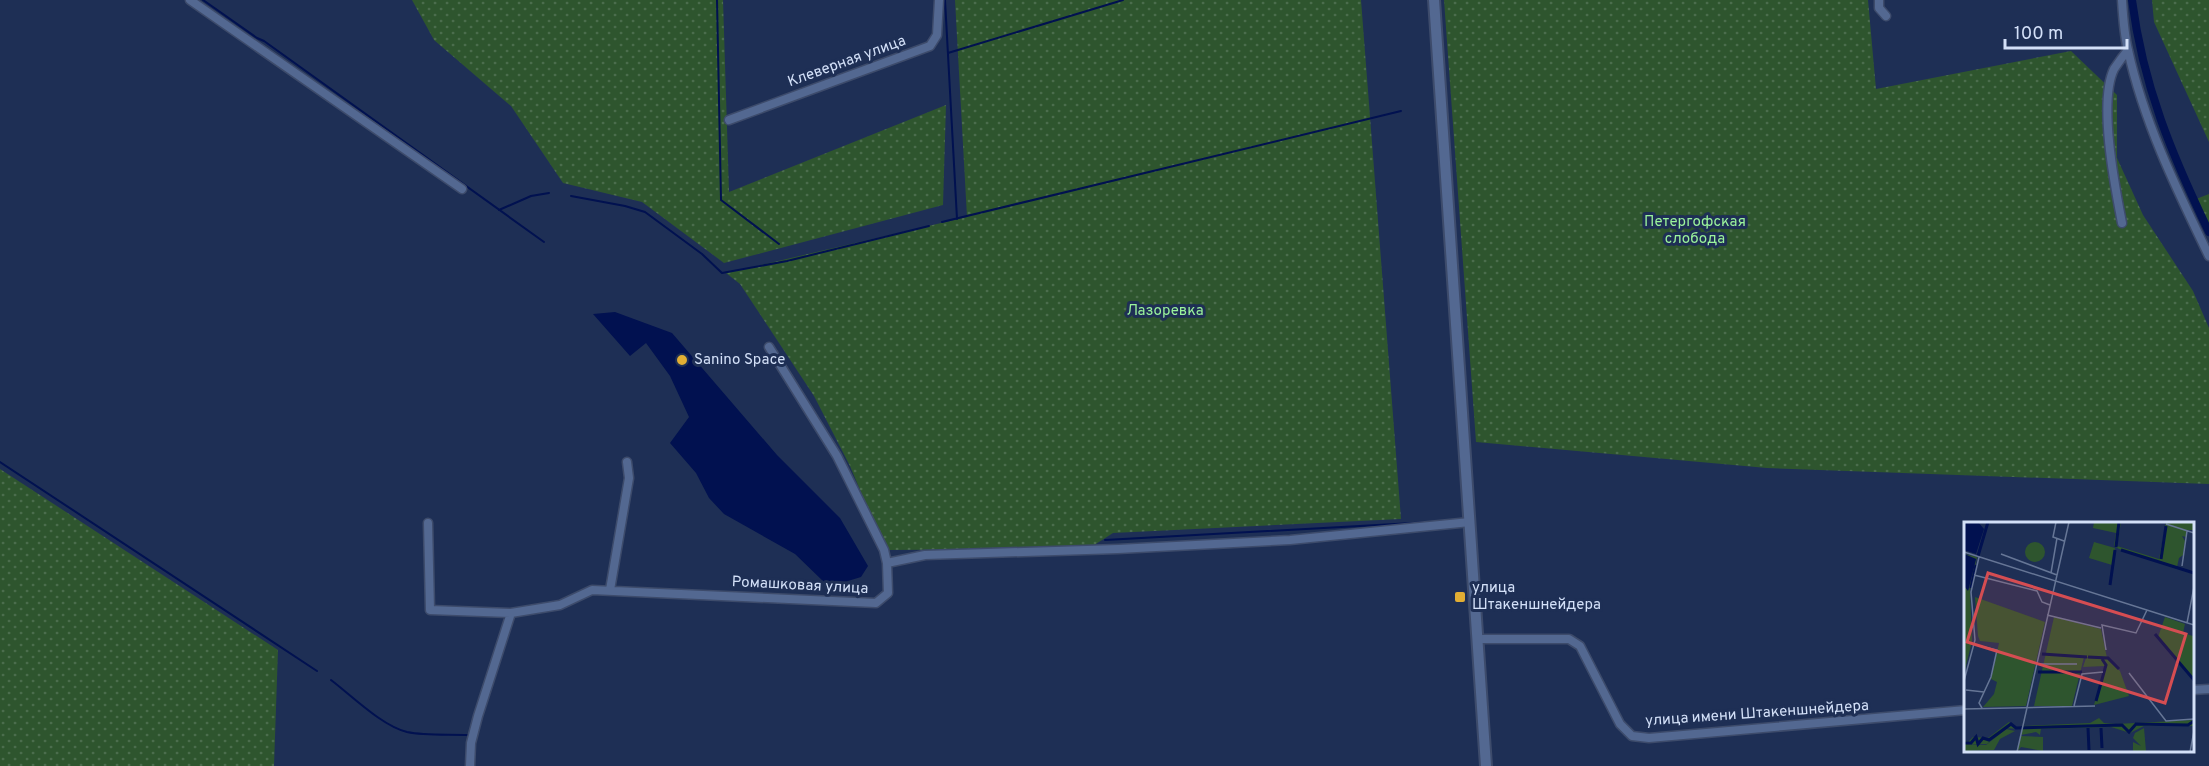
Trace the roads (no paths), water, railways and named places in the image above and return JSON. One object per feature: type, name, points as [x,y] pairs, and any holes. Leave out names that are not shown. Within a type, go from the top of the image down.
[{"type":"street","points":[[190,0],[462,189]]},
{"type":"street","name":"Клеверная улица","points":[[729,120],[930,46],[937,35],[939,0]]},
{"type":"street","points":[[1434,0],[1486,766]]},
{"type":"street","points":[[1879,0],[1879,8],[1886,16]]},
{"type":"street","points":[[2122,0],[2128,50],[2147,118],[2181,202],[2209,256]]},
{"type":"street","points":[[2122,223],[2111,165],[2108,104],[2113,71],[2128,50]]},
{"type":"street","name":"Ромашковая улица","points":[[428,523],[430,610],[511,614],[560,605],[592,590],[876,603],[888,592],[884,550],[837,456],[769,347]]},
{"type":"street","points":[[610,590],[629,478],[627,462]]},
{"type":"street","points":[[887,563],[925,555],[1118,549],[1278,540],[1470,522]]},
{"type":"street","points":[[470,766],[471,743],[478,716],[511,614]]},
{"type":"street","name":"улица имени Штакеншнейдера","points":[[1477,639],[1569,639],[1580,646],[1620,724],[1632,736],[1649,738],[1964,710]]},
{"type":"street","points":[[2194,690],[2209,689]]},
{"type":"waterway","points":[[203,0],[264,41],[544,242]]},
{"type":"waterway","points":[[717,0],[721,200],[779,244]]},
{"type":"waterway","points":[[945,0],[957,219]]},
{"type":"waterway","points":[[948,53],[1123,0]]},
{"type":"waterway","points":[[2132,0],[2143,62],[2151,91],[2171,147],[2209,232]]},
{"type":"waterway","points":[[942,222],[1401,111]]},
{"type":"waterway","points":[[499,210],[531,196],[549,193]]},
{"type":"waterway","points":[[571,196],[645,212],[702,254],[722,273],[787,261],[929,226]]},
{"type":"waterway","points":[[0,462],[317,671]]},
{"type":"waterway","points":[[1105,540],[1431,522]]},
{"type":"waterway","points":[[331,680],[367,710],[397,729],[422,734],[468,735]]},
{"type":"place","name":"Sanino Space","points":[[682,360]]},
{"type":"place","name":"улица Штакеншнейдера","points":[[1460,597]]},
{"type":"park label","name":"Петергофская слобода","points":[[1695,230]]},
{"type":"park label","name":"Лазоревка","points":[[1165,311]]}]
